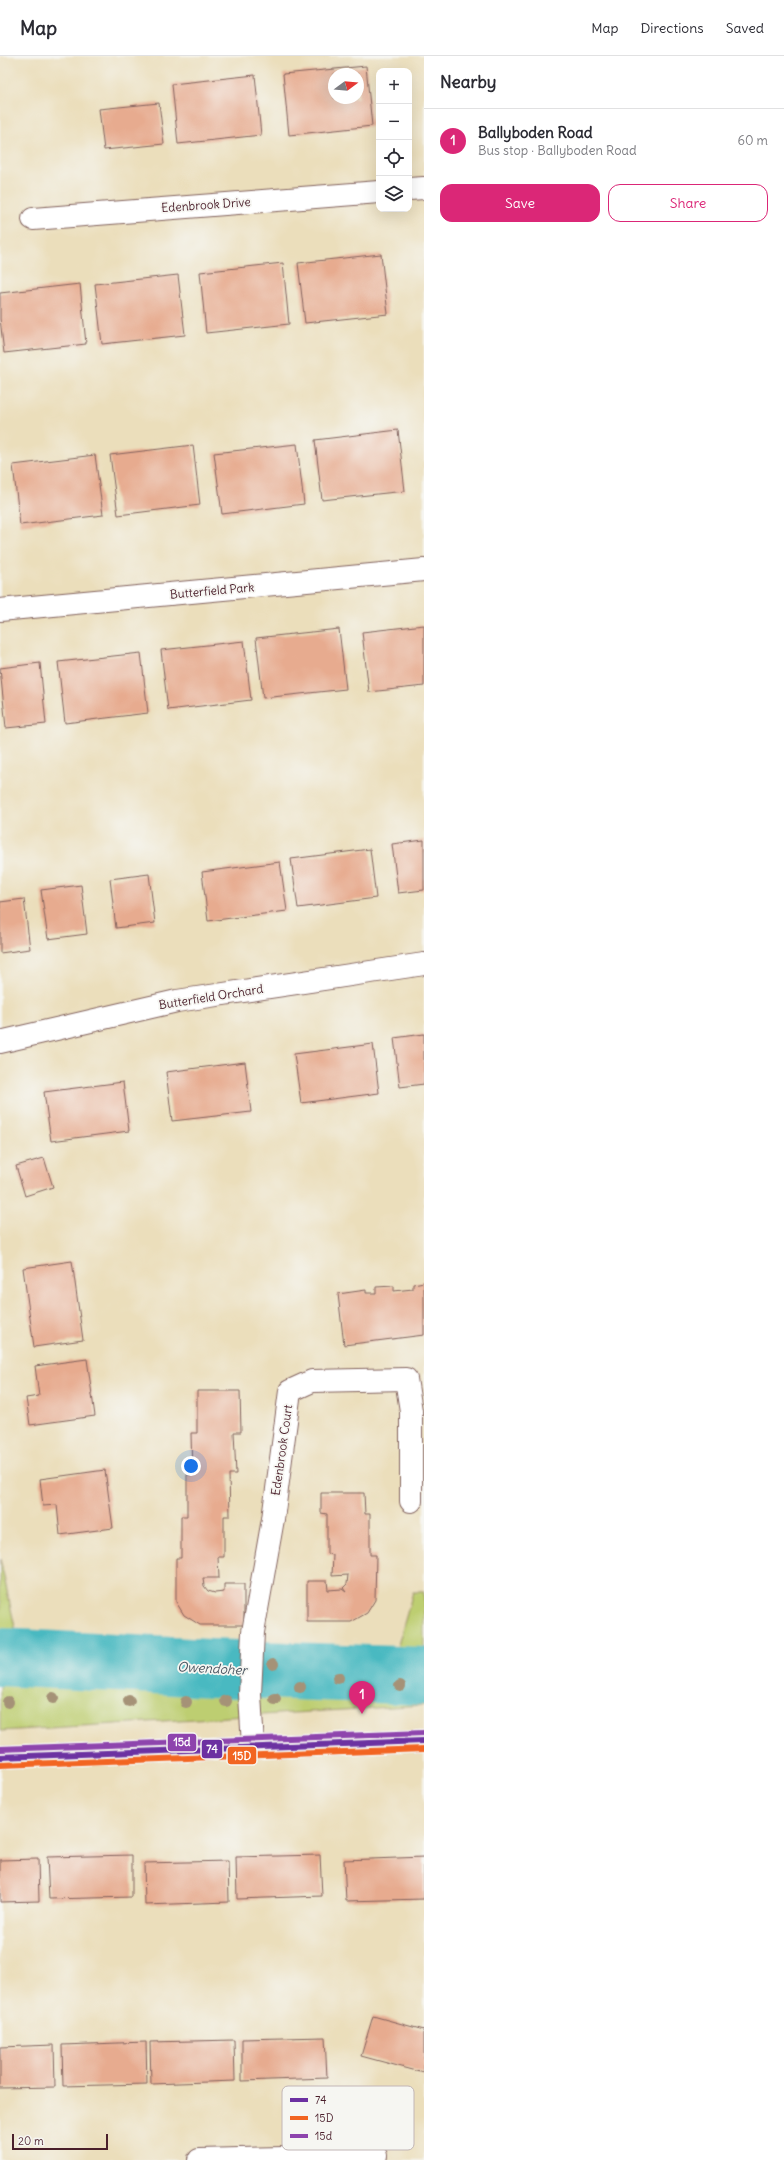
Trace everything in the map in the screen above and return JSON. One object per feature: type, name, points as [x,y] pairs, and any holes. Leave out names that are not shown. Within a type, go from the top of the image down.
[{"type":"street","points":[[412,189],[424,188]]},
{"type":"street","name":"Edenbrook Drive","points":[[33,219],[376,192]]},
{"type":"street","name":"Butterfield Park","points":[[0,610],[424,570]]},
{"type":"street","name":"Butterfield Orchard","points":[[0,1042],[177,1000],[424,964]]},
{"type":"street","name":"Edenbrook Court","points":[[253,1747],[250,1694],[253,1632],[273,1519],[290,1391],[312,1381],[406,1379],[410,1411],[411,1501]]},
{"type":"street","points":[[0,1758],[424,1741]]},
{"type":"street","points":[[199,2160],[376,2156]]},
{"type":"green space","points":[[0,1559],[22,1659],[251,1670],[253,1644],[396,1652],[413,1592],[424,1592],[424,1705],[0,1731]]},
{"type":"building","points":[[366,66],[372,126],[289,135],[283,74],[328,70],[328,104],[364,104],[364,68],[345,68]]},
{"type":"building","points":[[255,75],[261,135],[178,144],[172,84]]},
{"type":"building","points":[[159,103],[164,144],[104,150],[99,109]]},
{"type":"building","points":[[381,254],[388,314],[305,323],[298,263]]},
{"type":"building","points":[[283,263],[289,324],[206,333],[200,272]]},
{"type":"building","points":[[178,275],[185,335],[102,344],[95,284]]},
{"type":"building","points":[[80,284],[86,344],[4,353],[0,319],[0,293]]},
{"type":"building","points":[[398,430],[405,491],[322,500],[315,440]]},
{"type":"building","points":[[297,444],[304,504],[222,514],[214,453]]},
{"type":"building","points":[[193,445],[200,505],[118,515],[110,455]]},
{"type":"building","points":[[95,455],[103,515],[20,525],[13,465]]},
{"type":"building","points":[[424,625],[424,686],[369,692],[362,632]]},
{"type":"building","points":[[339,629],[346,689],[263,698],[256,638]]},
{"type":"building","points":[[244,641],[251,700],[168,710],[161,650]]},
{"type":"building","points":[[141,653],[148,713],[65,723],[58,662]]},
{"type":"building","points":[[40,663],[46,724],[6,728],[0,668]]},
{"type":"building","points":[[424,840],[424,890],[398,893],[392,844]]},
{"type":"building","points":[[370,849],[376,898],[298,908],[291,859]]},
{"type":"building","points":[[280,862],[287,911],[208,921],[202,872]]},
{"type":"building","points":[[149,874],[155,923],[116,928],[110,879]]},
{"type":"building","points":[[81,885],[87,934],[48,939],[41,890]]},
{"type":"building","points":[[24,899],[30,949],[0,953],[0,902]]},
{"type":"building","points":[[424,1034],[424,1084],[400,1087],[394,1038]]},
{"type":"building","points":[[373,1044],[379,1093],[301,1103],[294,1054]]},
{"type":"building","points":[[245,1062],[251,1112],[172,1121],[166,1072]]},
{"type":"building","points":[[123,1082],[129,1131],[51,1141],[44,1092]]},
{"type":"building","points":[[44,1158],[53,1187],[25,1196],[16,1166]]},
{"type":"building","points":[[72,1261],[83,1340],[34,1347],[23,1268]]},
{"type":"building","points":[[424,1282],[424,1335],[344,1345],[338,1294],[366,1290],[366,1293],[376,1293],[376,1287],[394,1286],[394,1291],[413,1289],[413,1284]]},
{"type":"building","points":[[87,1359],[95,1416],[30,1425],[26,1398],[39,1396],[35,1366]]},
{"type":"building","points":[[197,1391],[240,1391],[241,1432],[234,1432],[236,1474],[229,1474],[230,1516],[224,1516],[224,1557],[218,1557],[219,1578],[203,1578],[204,1586],[208,1591],[215,1593],[224,1592],[224,1584],[244,1584],[244,1625],[200,1625],[184,1615],[176,1602],[176,1558],[181,1558],[181,1516],[187,1516],[187,1475],[192,1475],[191,1433],[197,1433]]},
{"type":"building","points":[[105,1470],[113,1528],[60,1535],[57,1505],[43,1506],[40,1479]]},
{"type":"building","points":[[321,1493],[364,1493],[365,1514],[370,1514],[370,1555],[376,1555],[375,1600],[367,1613],[351,1622],[307,1622],[307,1581],[327,1581],[328,1590],[342,1589],[346,1592],[343,1588],[347,1584],[348,1575],[332,1576],[333,1555],[327,1554],[327,1514],[321,1513]]},
{"type":"building","points":[[132,1855],[132,1897],[49,1899],[47,1857]]},
{"type":"building","points":[[320,1855],[322,1896],[237,1899],[236,1857]]},
{"type":"building","points":[[424,1857],[424,1899],[346,1901],[344,1860]]},
{"type":"building","points":[[38,1859],[39,1901],[0,1902],[0,1860]]},
{"type":"building","points":[[228,1861],[229,1902],[145,1905],[144,1863]]},
{"type":"building","points":[[373,2016],[424,2030],[424,2073],[361,2056]]},
{"type":"building","points":[[325,2037],[327,2078],[242,2081],[242,2039]]},
{"type":"building","points":[[234,2040],[235,2081],[151,2084],[150,2042]]},
{"type":"building","points":[[146,2042],[147,2084],[63,2086],[62,2045]]},
{"type":"building","points":[[54,2045],[55,2087],[0,2088],[0,2047]]},
{"type":"waterway","name":"Owendoher","points":[[0,1657],[210,1668],[424,1676]]},
{"type":"transit line","name":"15d","points":[[0,1749],[424,1733]]},
{"type":"transit line","name":"74","points":[[0,1757],[424,1741]]},
{"type":"transit line","name":"15D","points":[[0,1765],[424,1749]]},
{"type":"place","name":"Ballyboden Road","points":[[362,1714]]}]
